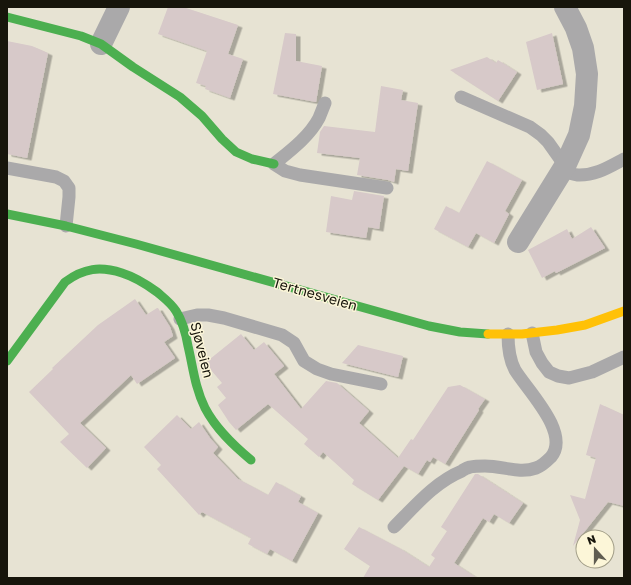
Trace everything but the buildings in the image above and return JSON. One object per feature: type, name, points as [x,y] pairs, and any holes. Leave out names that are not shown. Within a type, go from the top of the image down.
[{"type":"street","points":[[101,44],[119,7]]},
{"type":"street","points":[[518,242],[563,168],[579,135],[585,106],[587,74],[582,48],[576,28],[564,7]]},
{"type":"street","points":[[7,17],[81,36],[101,44],[180,97],[202,116],[222,139],[236,152],[252,159],[274,164]]},
{"type":"street","name":"Tertnesveien","points":[[7,214],[66,226],[157,249],[429,326],[460,332],[508,334],[557,330],[585,325],[624,310]]},
{"type":"street","name":"Sjøveien","points":[[7,361],[65,282],[74,275],[84,270],[109,270],[126,274],[141,280],[153,288],[174,308],[186,333],[198,390],[205,408],[214,424],[228,440],[251,460]]},
{"type":"lane","points":[[461,98],[530,127],[548,142],[563,168],[576,175],[600,172],[624,159]]},
{"type":"lane","points":[[325,103],[310,131],[297,145],[274,164],[285,171],[300,175],[387,188]]},
{"type":"lane","points":[[7,168],[56,177],[64,182],[69,188],[66,226]]},
{"type":"lane","points":[[180,319],[197,315],[208,315],[224,318],[282,335],[294,343],[304,361],[317,369],[331,374],[381,384]]},
{"type":"lane","points":[[532,333],[536,352],[542,362],[549,372],[558,376],[569,378],[592,372],[624,357]]},
{"type":"lane","points":[[394,527],[431,490],[453,474],[470,467],[481,466],[527,470],[538,467],[547,461],[554,452],[556,446],[553,427],[545,412],[514,369],[511,359],[508,334]]},
{"type":"traffic: fast","points":[[7,17],[81,36],[101,44],[133,67],[180,97],[202,116],[222,139],[236,152],[252,159],[274,164]]},
{"type":"traffic: fast","points":[[7,214],[66,226],[136,244],[429,326],[460,332],[488,334]]},
{"type":"traffic: fast","points":[[7,361],[65,282],[86,271],[99,269],[106,269],[127,275],[157,292],[170,303],[176,311],[184,328],[197,385],[209,416],[225,436],[251,460]]},
{"type":"traffic: slow","points":[[488,334],[522,334],[557,330],[585,325],[624,311]]}]
